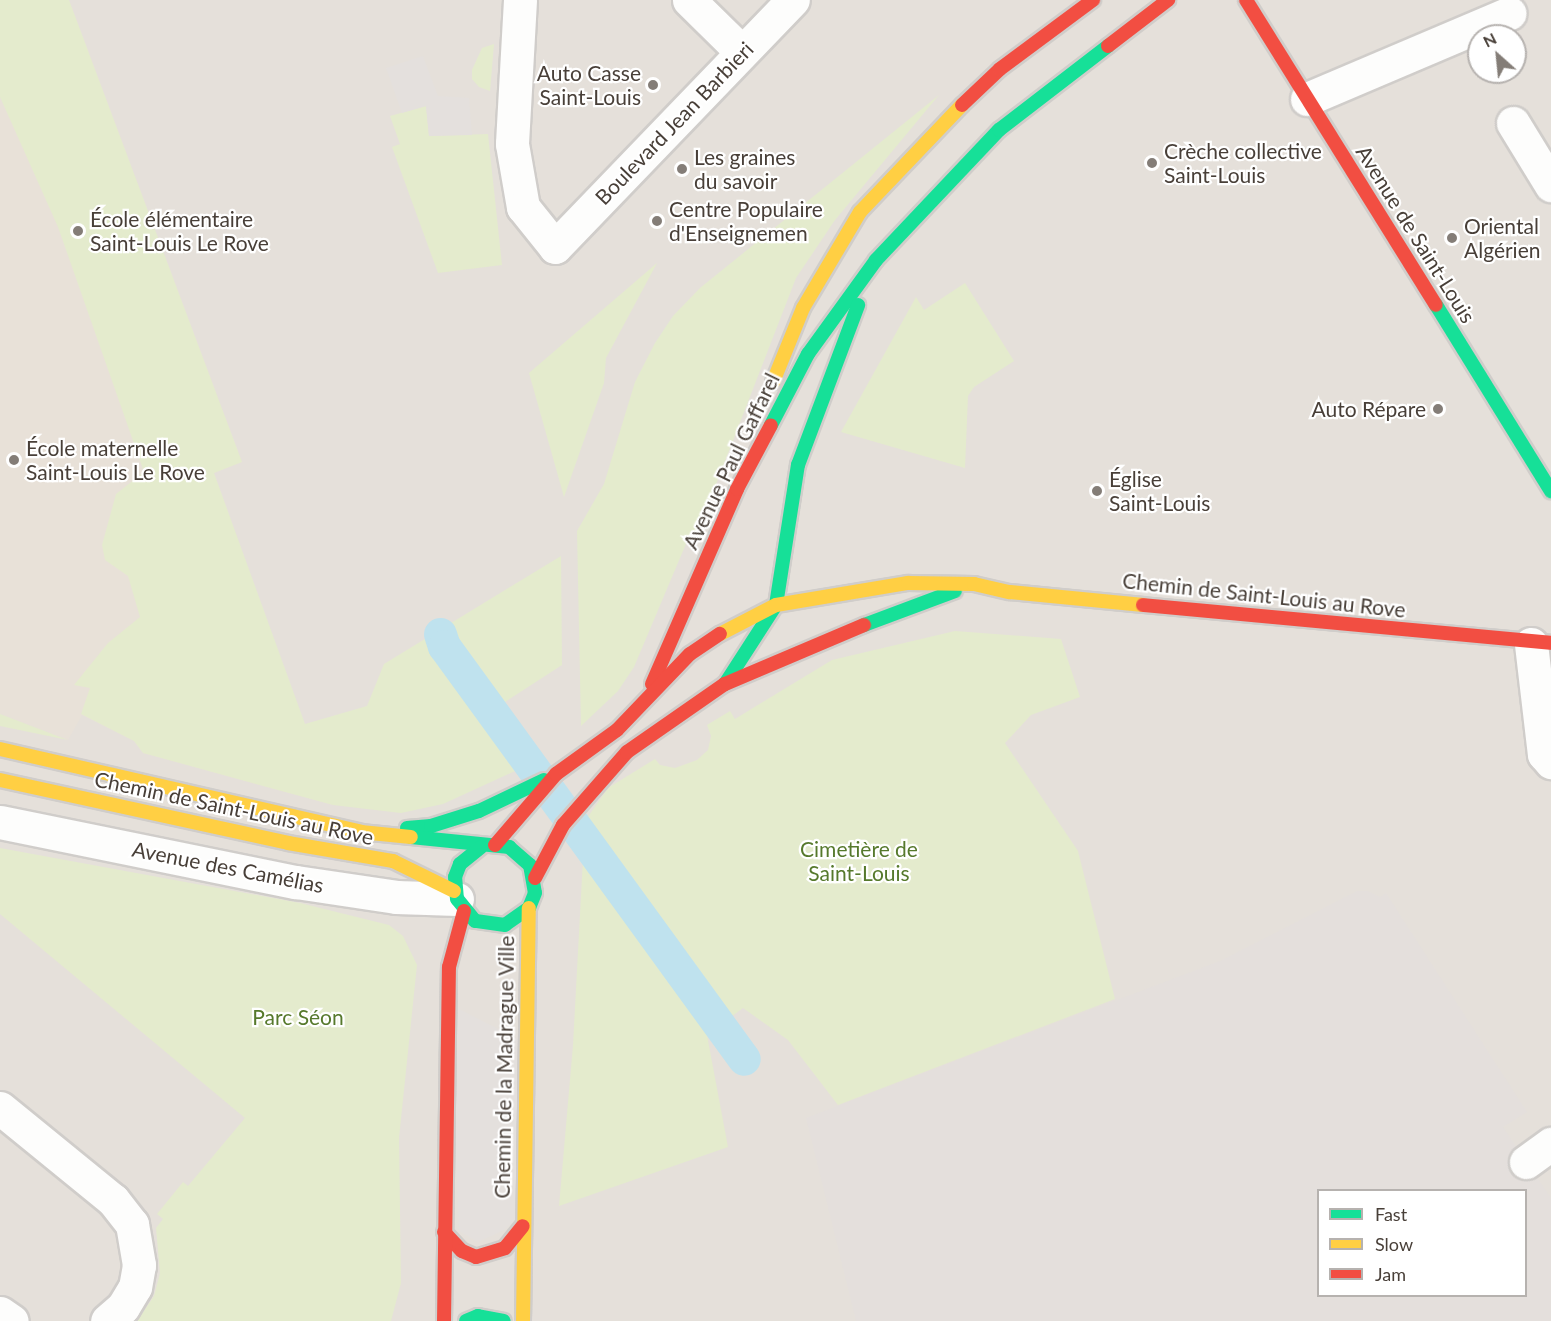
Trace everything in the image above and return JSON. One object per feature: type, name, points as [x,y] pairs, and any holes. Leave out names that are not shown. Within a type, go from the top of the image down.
[{"type":"main road","points":[[737,489],[780,361],[802,308],[860,212],[920,145],[1000,69],[1093,0]]},
{"type":"main road","name":"Avenue Paul Gaffarel","points":[[648,694],[737,489],[808,354],[876,260],[999,130],[1168,0]]},
{"type":"main road","name":"Avenue de Saint-Louis","points":[[1246,0],[1551,491]]},
{"type":"main road","name":"Avenue Paul Gaffarel","points":[[725,684],[776,605],[798,465],[876,260]]},
{"type":"main road","name":"Chemin de Saint-Louis au Rove","points":[[361,831],[431,826],[479,811],[556,774],[617,730],[648,694],[690,654],[737,623],[776,605],[908,583],[974,584],[1010,592],[1541,643]]},
{"type":"main road","points":[[529,908],[535,878],[563,825],[627,752],[725,684],[800,648],[974,584]]},
{"type":"main road","name":"Chemin de Saint-Louis au Rove","points":[[0,750],[361,831],[488,846],[521,854],[535,878]]},
{"type":"main road","name":"Chemin de Saint-Louis au Rove","points":[[458,901],[460,864],[488,846],[556,774]]},
{"type":"main road","name":"Chemin de Saint-Louis au Rove","points":[[0,780],[288,843],[393,861],[458,901],[489,926],[505,925],[529,908]]},
{"type":"main road","points":[[444,1321],[449,967],[458,901]]},
{"type":"main road","name":"Chemin de la Madrague Ville","points":[[523,1321],[529,908]]},
{"type":"main road","name":"Chemin de la Madrague Ville","points":[[444,1232],[462,1251],[476,1257],[505,1248],[523,1226]]},
{"type":"main road","points":[[466,1321],[478,1316],[504,1321]]},
{"type":"street","name":"Boulevard Jean Barbieri","points":[[520,0],[512,144],[523,207],[555,247],[793,0]]},
{"type":"street","points":[[689,0],[742,52]]},
{"type":"street","points":[[1307,99],[1510,13]]},
{"type":"street","points":[[1513,123],[1551,185]]},
{"type":"street","points":[[1541,643],[1544,754],[1551,762]]},
{"type":"street","name":"Avenue des Camélias","points":[[0,822],[296,882],[396,897],[458,901]]},
{"type":"street","points":[[0,1108],[113,1200],[132,1224],[139,1264],[135,1287],[123,1307],[107,1321]]},
{"type":"street","points":[[0,1313],[12,1321]]},
{"type":"shaded area","points":[[0,0],[1551,0],[1551,1321],[0,1321]]},
{"type":"shaded area","name":"École élémentaire Saint-Louis Le Rove","points":[[0,0],[69,0],[242,462],[214,473],[333,805],[143,753],[134,741],[82,715],[68,740],[0,714]]},
{"type":"shaded area","points":[[423,56],[438,96],[469,98],[472,135],[429,136],[426,106],[402,113],[386,68]]},
{"type":"shaded area","points":[[1357,891],[1368,891],[1380,897],[1386,893],[1527,1112],[1503,1127],[1551,1198],[1551,1321],[856,1321],[806,1118],[1220,961]]},
{"type":"shaded area","points":[[449,1004],[526,1043],[523,1212],[504,1230],[478,1242],[459,1231]]},
{"type":"green space","name":"École élémentaire Saint-Louis Le Rove","points":[[0,0],[69,0],[242,462],[214,473],[305,724],[367,706],[384,664],[561,556],[562,665],[488,713],[526,766],[443,804],[401,813],[333,805],[143,753],[134,741],[81,714],[90,688],[74,685],[108,643],[140,617],[128,576],[105,560],[102,545],[116,494],[144,472],[58,227],[0,97]]},
{"type":"green space","points":[[494,44],[490,91],[479,87],[472,79],[472,70],[482,48]]},
{"type":"green space","points":[[939,95],[835,220],[796,278],[694,541],[688,539],[634,667],[618,691],[581,726],[577,531],[604,484],[635,382],[655,343],[673,316],[700,288]]},
{"type":"green space","points":[[426,106],[429,136],[488,134],[502,265],[438,273],[392,147],[400,144],[390,116]]},
{"type":"green space","points":[[657,263],[606,358],[604,383],[564,497],[529,373]]},
{"type":"green space","points":[[965,283],[1014,361],[974,387],[968,396],[965,468],[841,432],[916,297],[924,310]]},
{"type":"green space","name":"Cimetière de Saint-Louis","points":[[955,631],[1061,639],[1080,697],[1031,715],[1005,743],[1078,851],[1115,999],[838,1105],[788,1040],[743,1008],[707,1035],[728,1147],[559,1206],[573,1045],[585,821],[608,788],[655,759],[660,765],[675,768],[697,760],[708,750],[711,736],[707,725],[730,711],[735,719],[832,660]]},
{"type":"green space","points":[[0,714],[68,740],[0,726]]},
{"type":"green space","name":"Parc Séon","points":[[0,848],[300,903],[389,925],[403,936],[417,965],[399,1138],[401,1283],[391,1321],[137,1321],[154,1296],[160,1273],[156,1228],[163,1219],[157,1214],[183,1182],[188,1186],[245,1118],[0,914]]},
{"type":"waterway","points":[[440,634],[444,646],[744,1059]]},
{"type":"traffic: fast","points":[[771,425],[808,354],[876,260],[999,130],[1108,46]]},
{"type":"traffic: fast","points":[[725,684],[776,605],[798,465],[858,305]]},
{"type":"traffic: fast","points":[[1436,305],[1551,491]]},
{"type":"traffic: fast","points":[[864,625],[955,591]]},
{"type":"traffic: fast","points":[[407,828],[431,826],[479,811],[544,780]]},
{"type":"traffic: fast","points":[[411,837],[509,847],[530,865],[535,893],[529,908],[505,925],[475,921],[457,899],[455,877],[460,864],[481,847]]},
{"type":"traffic: fast","points":[[466,1321],[478,1316],[504,1321]]},
{"type":"traffic: slow","points":[[773,382],[803,308],[860,212],[962,105]]},
{"type":"traffic: slow","points":[[720,634],[776,605],[908,583],[974,584],[1010,592],[1143,605]]},
{"type":"traffic: slow","points":[[0,749],[361,832],[411,837]]},
{"type":"traffic: slow","points":[[0,780],[288,843],[393,861],[454,891]]},
{"type":"traffic: slow","points":[[523,1321],[529,908]]},
{"type":"traffic: jam","points":[[962,105],[1000,69],[1093,0]]},
{"type":"traffic: jam","points":[[1108,46],[1168,0]]},
{"type":"traffic: jam","points":[[1246,0],[1436,305]]},
{"type":"traffic: jam","points":[[652,684],[737,489],[771,425]]},
{"type":"traffic: jam","points":[[1143,605],[1551,643]]},
{"type":"traffic: jam","points":[[535,878],[563,825],[627,752],[725,684],[864,625]]},
{"type":"traffic: jam","points":[[495,845],[556,774],[617,730],[690,654],[720,634]]},
{"type":"traffic: jam","points":[[444,1321],[449,967],[464,911]]},
{"type":"traffic: jam","points":[[444,1232],[462,1251],[476,1257],[505,1248],[523,1226]]},
{"type":"place","name":"Auto Casse Saint-Louis","points":[[653,85]]},
{"type":"place","name":"Crèche collective Saint-Louis","points":[[1152,163]]},
{"type":"place","name":"Les graines du savoir","points":[[682,169]]},
{"type":"place","name":"Centre Populaire d'Enseignemen","points":[[657,221]]},
{"type":"place","name":"École élémentaire Saint-Louis Le Rove","points":[[78,231]]},
{"type":"place","name":"Oriental Algérien","points":[[1452,238]]},
{"type":"place","name":"Auto Répare","points":[[1438,409]]},
{"type":"place","name":"École maternelle Saint-Louis Le Rove","points":[[14,460]]},
{"type":"place","name":"Église Saint-Louis","points":[[1097,491]]}]
